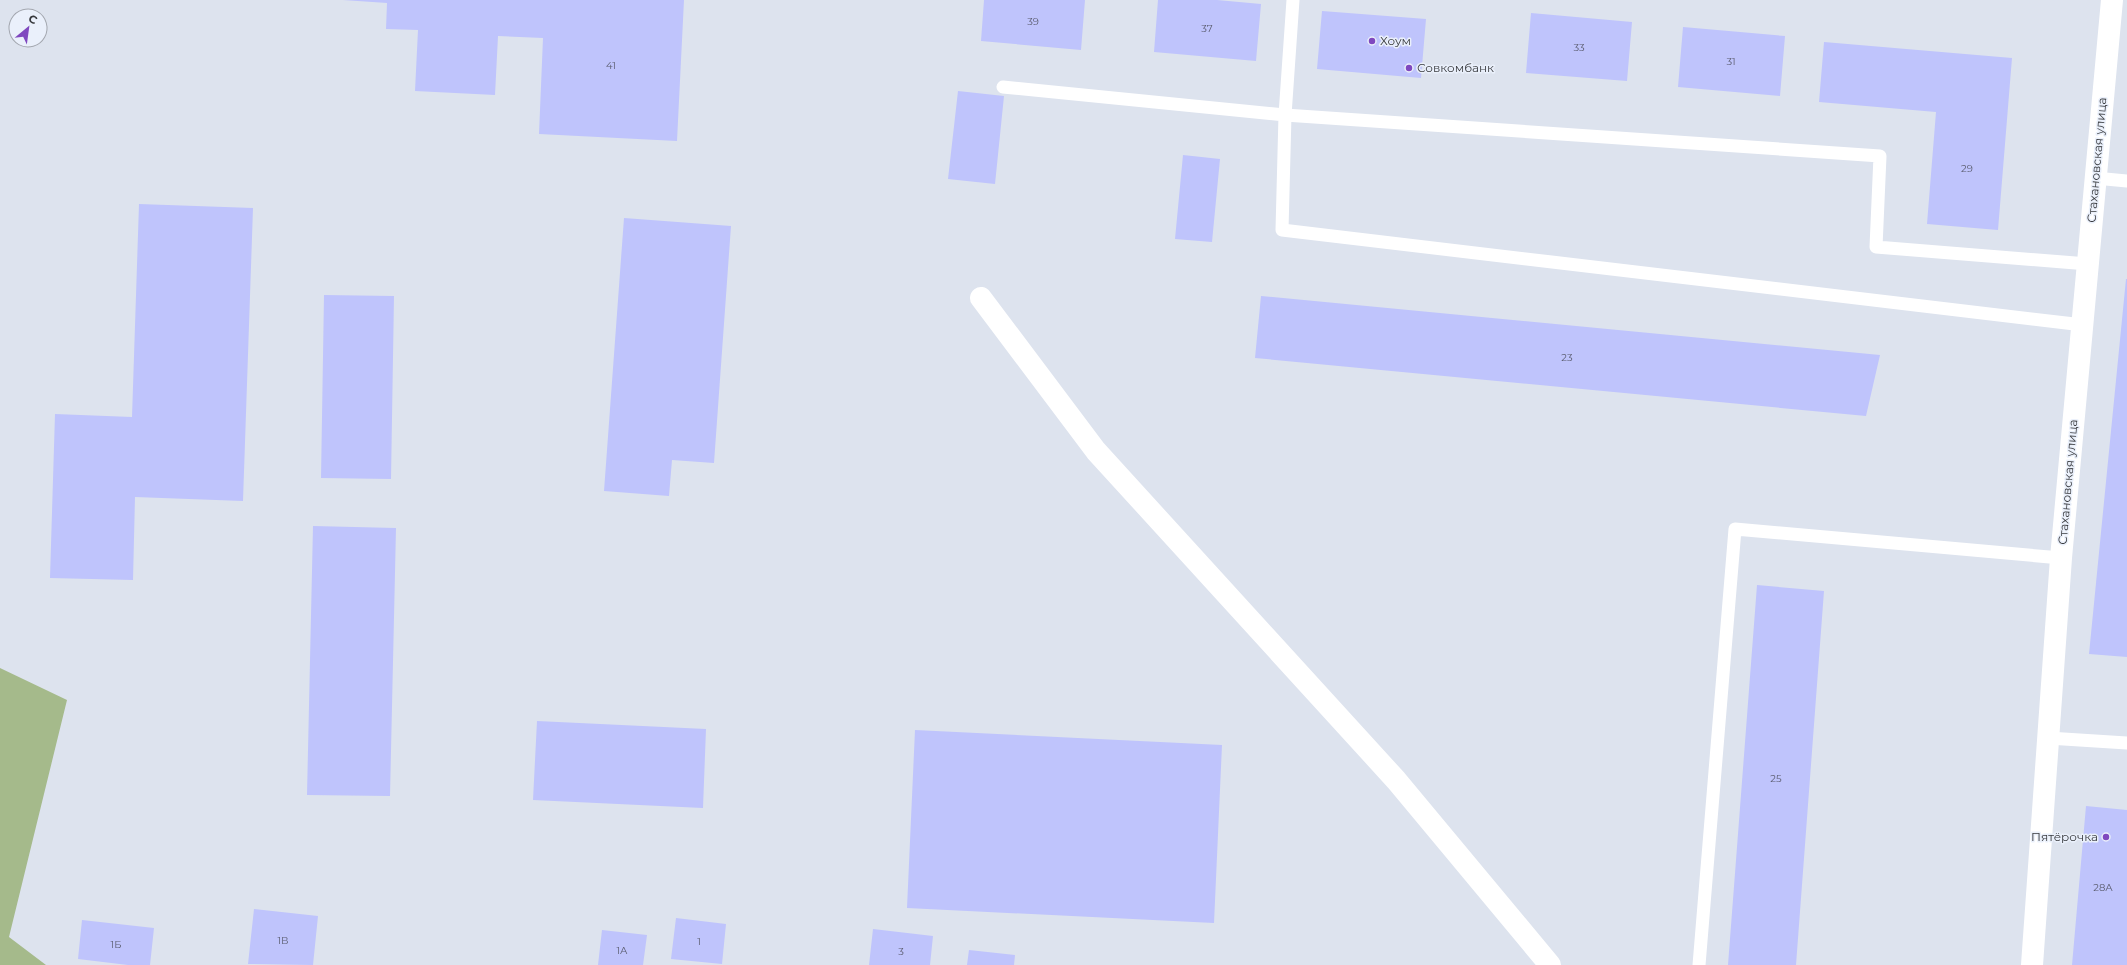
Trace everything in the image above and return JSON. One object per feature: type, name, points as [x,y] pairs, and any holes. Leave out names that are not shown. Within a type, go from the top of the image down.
[{"type":"street","name":"Стахановская улица","points":[[2032,965],[2061,558],[2112,0]]},
{"type":"street","points":[[981,298],[1096,451],[1396,780],[1550,965]]},
{"type":"lane","points":[[1293,0],[1284,115],[1282,230],[2082,326]]},
{"type":"lane","points":[[1003,87],[1284,115],[1880,156],[1876,247],[2088,264]]},
{"type":"lane","points":[[2096,178],[2127,180]]},
{"type":"lane","points":[[1699,965],[1736,529],[2061,558]]},
{"type":"lane","points":[[2048,738],[2127,743]]},
{"type":"green space","points":[[0,668],[67,700],[9,937],[46,965],[0,965]]},
{"type":"building","points":[[343,0],[684,0],[677,141],[539,134],[543,38],[498,36],[495,95],[415,91],[418,30],[386,29],[387,3]]},
{"type":"building","points":[[984,0],[1085,0],[1081,50],[981,41]]},
{"type":"building","points":[[1158,0],[1217,0],[1261,4],[1256,61],[1154,52]]},
{"type":"building","points":[[1322,11],[1426,19],[1421,78],[1317,69]]},
{"type":"building","points":[[1531,13],[1632,22],[1627,81],[1526,73]]},
{"type":"building","points":[[1683,27],[1785,36],[1780,96],[1678,87]]},
{"type":"building","points":[[1824,42],[2012,58],[1998,230],[1927,224],[1936,112],[1819,102]]},
{"type":"building","points":[[958,91],[1004,96],[995,184],[948,179]]},
{"type":"building","points":[[1183,155],[1220,159],[1212,242],[1175,239]]},
{"type":"building","points":[[139,204],[253,208],[243,501],[135,497],[133,580],[50,578],[55,414],[132,417]]},
{"type":"building","points":[[624,218],[731,226],[714,463],[672,460],[669,496],[604,491]]},
{"type":"building","points":[[2127,279],[2127,657],[2089,654]]},
{"type":"building","points":[[324,295],[394,296],[391,479],[321,478]]},
{"type":"building","points":[[1261,296],[1880,355],[1866,416],[1255,358]]},
{"type":"building","points":[[313,526],[396,528],[390,796],[307,795]]},
{"type":"building","points":[[1757,585],[1824,591],[1796,965],[1728,965]]},
{"type":"building","points":[[537,721],[706,729],[703,808],[533,800]]},
{"type":"building","points":[[915,730],[1222,745],[1214,923],[907,908]]},
{"type":"building","points":[[2086,806],[2127,810],[2127,965],[2072,965]]},
{"type":"building","points":[[254,909],[318,916],[313,965],[248,964]]},
{"type":"building","points":[[676,918],[726,924],[722,964],[671,959]]},
{"type":"building","points":[[82,920],[154,928],[150,965],[128,965],[78,959]]},
{"type":"building","points":[[873,929],[933,936],[930,965],[869,965]]},
{"type":"building","points":[[602,930],[647,935],[643,965],[598,965]]},
{"type":"building","points":[[969,950],[1015,955],[1014,965],[967,965]]},
{"type":"place","name":"Хоум","points":[[1372,41]]},
{"type":"place","name":"Совкомбанк","points":[[1409,68]]},
{"type":"place","name":"Пятёрочка","points":[[2106,837]]}]
